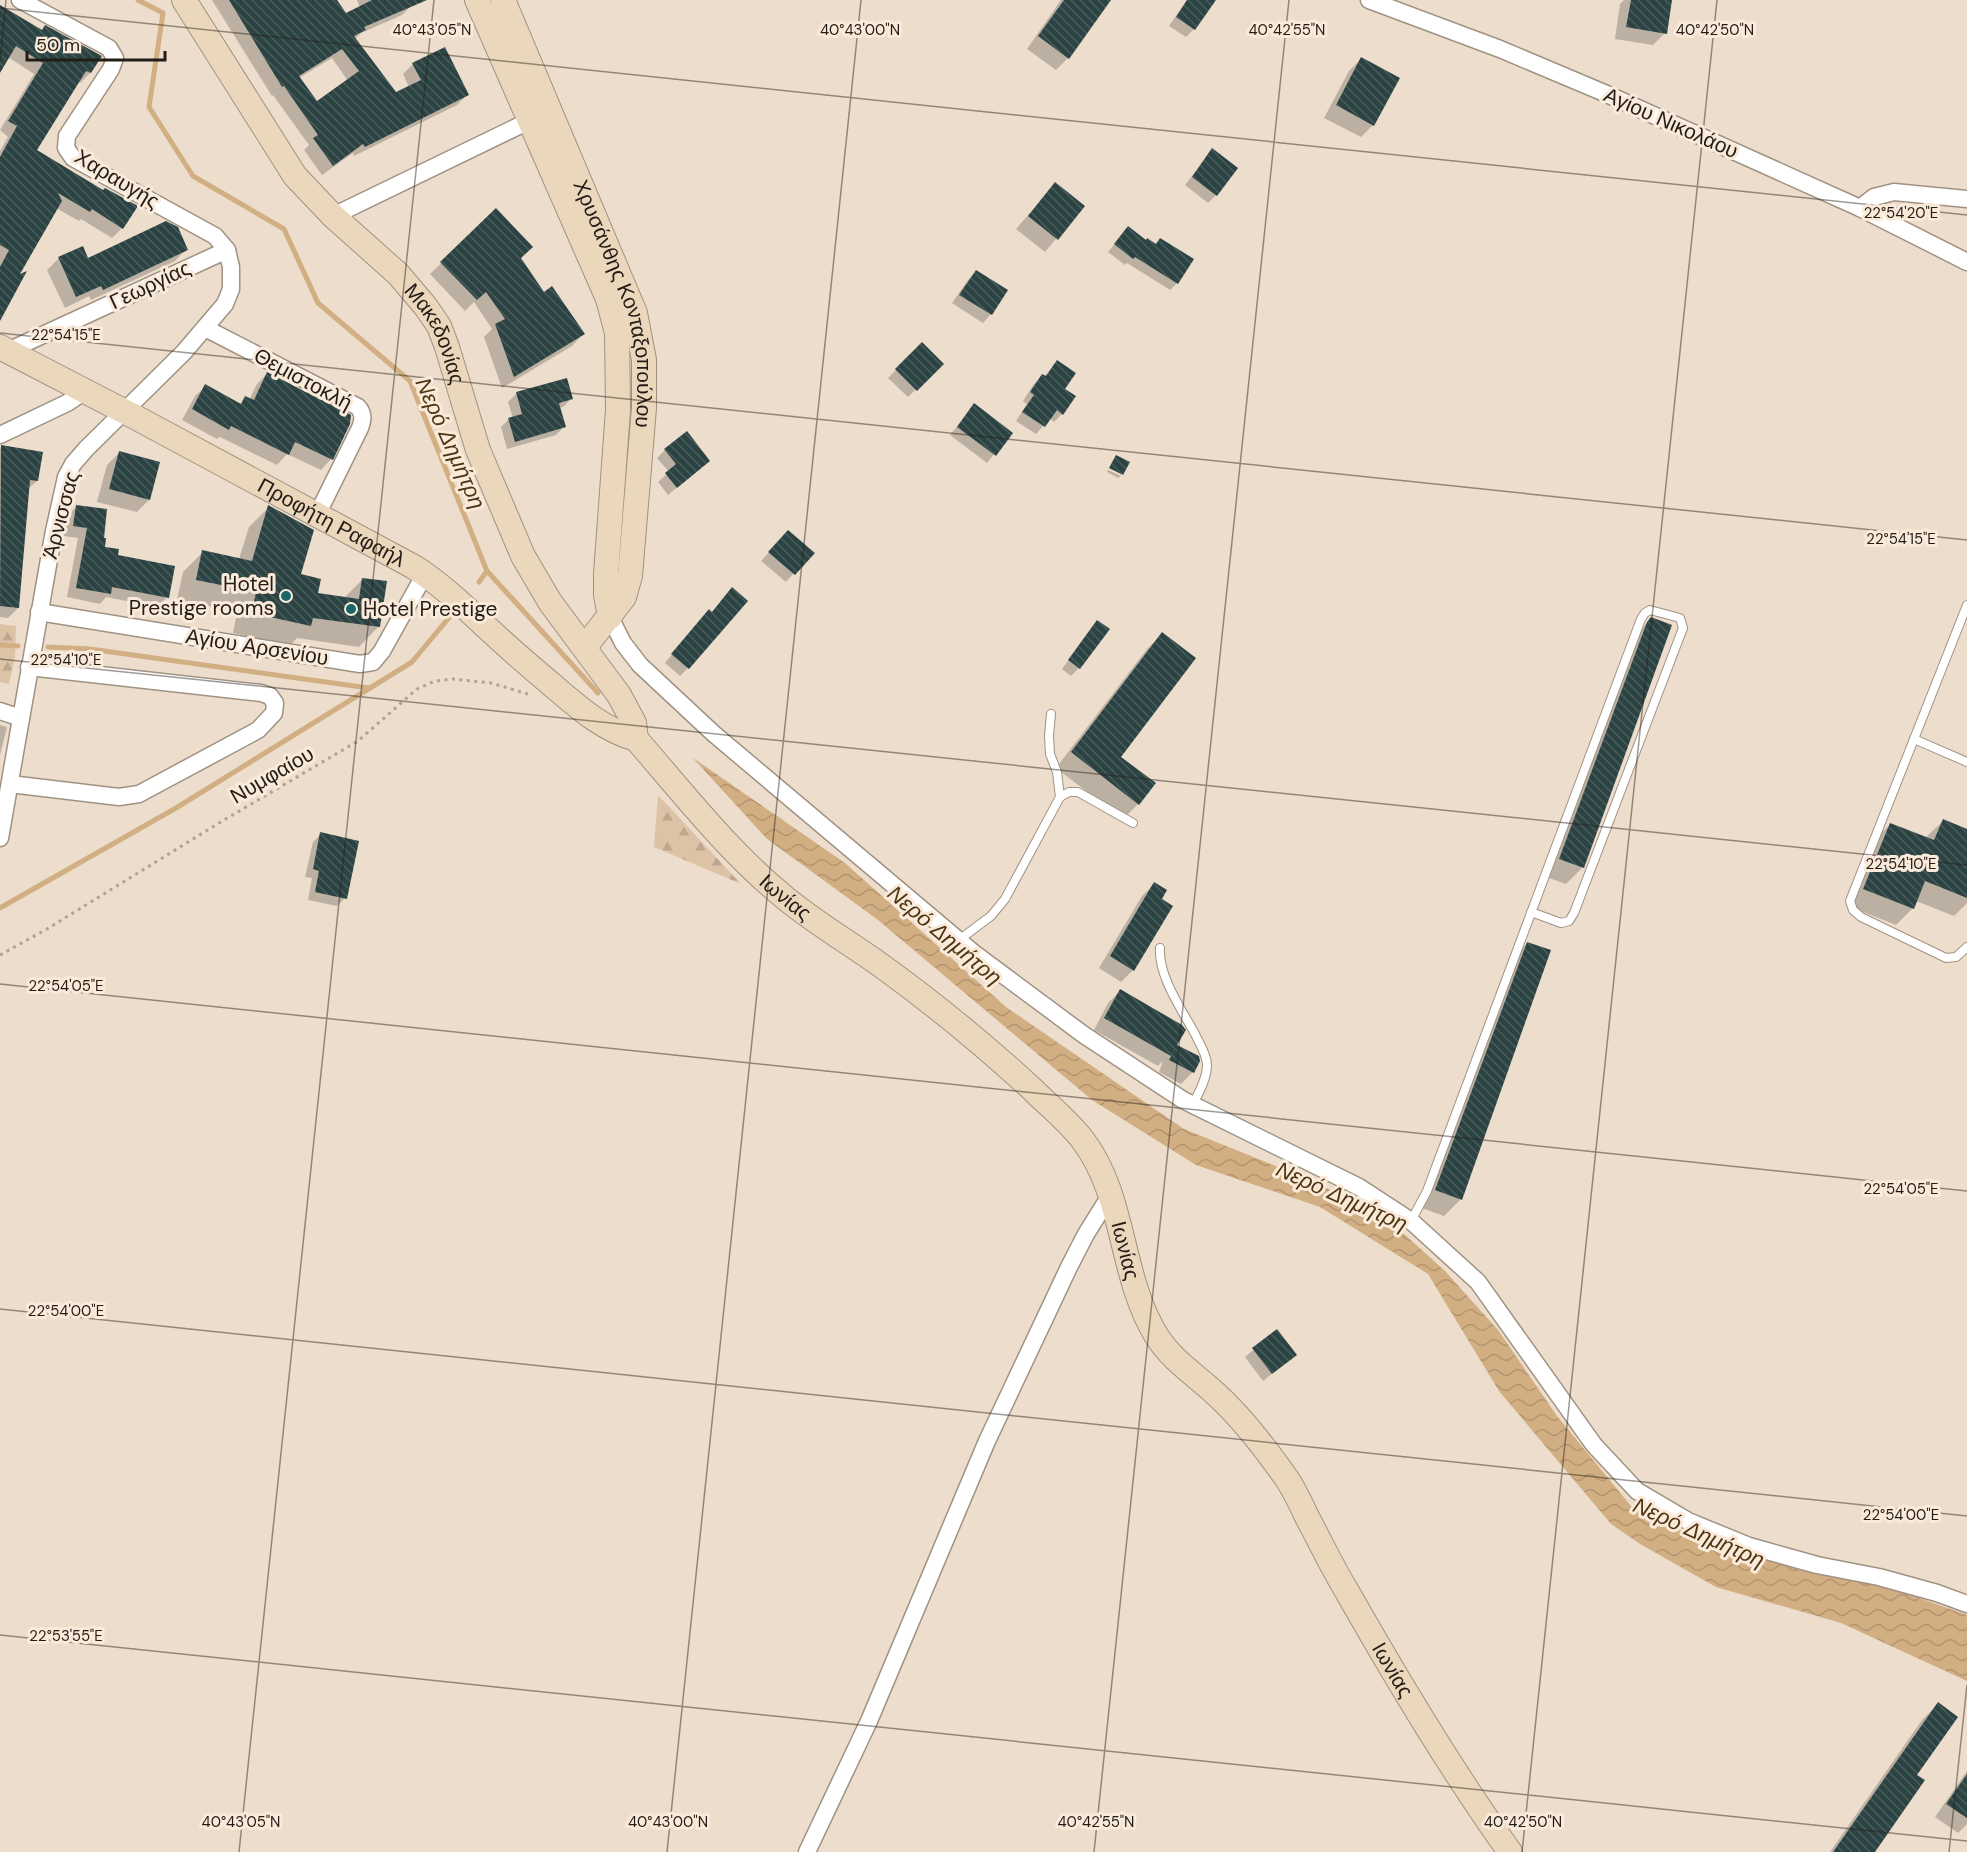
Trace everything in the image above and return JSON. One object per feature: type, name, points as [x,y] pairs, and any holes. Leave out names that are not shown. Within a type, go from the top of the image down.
[{"type":"street","name":"Χαραυγής","points":[[20,0],[109,48],[115,58],[111,69],[67,136],[66,148],[73,158],[215,236],[226,250]]},
{"type":"street","name":"Μακεδονίας","points":[[184,0],[289,167],[311,195],[398,274],[426,307],[439,327],[447,346],[478,450],[508,524],[550,602],[585,647],[627,708],[634,723],[636,739]]},
{"type":"street","name":"Χρυσάνθης Κονταξοπούλου","points":[[477,0],[608,300],[617,333],[618,410],[606,574],[606,595],[610,617]]},
{"type":"street","name":"Χρυσάνθης Κονταξοπούλου","points":[[503,0],[635,313],[643,345],[644,408],[633,554],[624,597],[585,647]]},
{"type":"street","name":"Αγίου Νικολάου","points":[[1369,0],[1500,49],[1591,87],[1860,208],[1967,262]]},
{"type":"street","points":[[333,216],[529,121]]},
{"type":"street","points":[[1860,208],[1874,197],[1894,192],[1967,199]]},
{"type":"street","name":"Άρνισσας","points":[[1,830],[39,612],[66,477],[73,464],[86,449],[125,412],[221,311],[230,294],[231,267],[226,250]]},
{"type":"street","name":"Γεωργίας","points":[[4,349],[226,250]]},
{"type":"street","name":"Θεμιστοκλή","points":[[205,328],[361,410],[363,421],[317,515]]},
{"type":"street","name":"Προφήτη Ραφαήλ","points":[[4,349],[426,574],[446,589],[568,699],[618,734],[636,739]]},
{"type":"street","points":[[0,435],[67,403],[86,391]]},
{"type":"street","name":"Αγίου Αρσενίου","points":[[39,612],[360,664],[373,662],[382,651],[426,574]]},
{"type":"street","points":[[610,617],[623,643],[640,665],[706,726],[959,940],[1084,1035],[1193,1104],[1359,1187],[1411,1221],[1478,1282],[1594,1445],[1637,1491],[1688,1521],[1749,1546],[1817,1565],[1879,1576],[1967,1604]]},
{"type":"street","points":[[10,784],[119,797],[138,794],[258,730],[274,713],[275,703],[270,696],[261,693],[29,667]]},
{"type":"street","points":[[0,711],[21,718]]},
{"type":"street","name":"Ιωνίας","points":[[636,739],[745,862],[785,898],[880,965],[962,1029],[1016,1075],[1081,1137],[1097,1160],[1111,1194],[1145,1314],[1156,1336],[1174,1360],[1216,1394],[1254,1433],[1290,1483],[1334,1569],[1394,1674],[1476,1804],[1510,1852]]},
{"type":"street","points":[[807,1852],[868,1721],[987,1441],[1069,1267],[1111,1194]]},
{"type":"lane","points":[[1967,605],[1850,901],[1853,910],[1861,917],[1946,958],[1956,957],[1967,947]]},
{"type":"lane","points":[[1411,1221],[1427,1191],[1531,912],[1641,619],[1650,610],[1680,618],[1683,628],[1574,913],[1569,921],[1561,923],[1531,912]]},
{"type":"lane","points":[[1051,714],[1050,754],[1057,772],[1060,797]]},
{"type":"lane","points":[[1914,739],[1967,762]]},
{"type":"lane","points":[[959,940],[991,916],[1005,899],[1060,797],[1069,792],[1078,792],[1133,824]]},
{"type":"lane","points":[[1160,948],[1169,986],[1203,1050],[1207,1064],[1202,1087],[1193,1104]]},
{"type":"path","name":"Νυμφαίου","points":[[0,955],[358,741],[417,689],[435,681],[453,679],[491,684],[534,696]]},
{"type":"green space","points":[[0,624],[16,626],[15,657],[9,684],[0,682]]},
{"type":"green space","points":[[658,795],[741,884],[654,847]]},
{"type":"water","points":[[693,758],[845,863],[1006,1007],[1184,1129],[1293,1173],[1381,1213],[1445,1271],[1498,1330],[1557,1416],[1631,1506],[1713,1546],[1894,1589],[1967,1615],[1967,1681],[1841,1623],[1716,1587],[1640,1544],[1611,1524],[1499,1391],[1428,1274],[1320,1207],[1196,1165],[1092,1100],[878,920],[767,839]]},
{"type":"building","points":[[229,0],[337,0],[346,13],[372,0],[427,0],[364,27],[366,30],[354,36],[396,92],[421,80],[412,63],[445,47],[469,95],[365,147],[363,144],[333,166],[313,138],[318,135],[284,86],[282,87]],"holes":[[[342,49],[359,71],[317,101],[299,76]]]},
{"type":"building","points":[[1064,0],[1111,0],[1069,59],[1038,36]]},
{"type":"building","points":[[1187,0],[1216,0],[1195,30],[1176,17]]},
{"type":"building","points":[[1631,0],[1672,0],[1667,34],[1626,27]]},
{"type":"building","points":[[0,5],[42,30],[45,25],[102,56],[91,73],[86,71],[37,150],[103,190],[105,188],[138,206],[123,229],[92,209],[90,212],[58,193],[62,201],[20,274],[27,271],[0,321],[0,267],[9,250],[0,245],[0,157],[17,126],[8,121],[43,63],[16,46],[0,73]]},
{"type":"building","points":[[1361,57],[1400,78],[1374,126],[1336,105]]},
{"type":"building","points":[[1212,148],[1238,168],[1217,196],[1192,177]]},
{"type":"building","points":[[1055,182],[1085,206],[1058,240],[1028,216]]},
{"type":"building","points":[[496,208],[533,247],[521,258],[544,292],[552,286],[585,334],[514,377],[495,324],[505,319],[486,292],[477,300],[440,262]]},
{"type":"building","points":[[166,221],[178,227],[188,250],[103,290],[101,286],[76,297],[58,257],[83,246],[88,258]]},
{"type":"building","points":[[1128,226],[1146,240],[1147,238],[1156,244],[1160,238],[1194,259],[1178,284],[1135,257],[1133,259],[1114,244]]},
{"type":"building","points":[[976,270],[1008,290],[992,315],[959,295]]},
{"type":"building","points":[[922,342],[944,364],[917,391],[895,369]]},
{"type":"building","points":[[1057,360],[1076,373],[1065,389],[1076,396],[1063,415],[1057,410],[1045,427],[1022,412],[1034,395],[1030,392],[1042,374],[1046,376]]},
{"type":"building","points":[[267,372],[351,415],[350,424],[333,460],[295,442],[289,455],[231,426],[229,430],[192,409],[205,384],[241,404],[245,396],[254,400]]},
{"type":"building","points":[[567,378],[573,399],[559,403],[566,427],[515,442],[508,418],[522,414],[516,392]]},
{"type":"building","points":[[974,403],[1013,433],[996,456],[957,427]]},
{"type":"building","points":[[687,431],[710,461],[677,488],[665,473],[676,464],[664,449]]},
{"type":"building","points":[[1,445],[43,452],[38,481],[30,480],[19,608],[0,606]]},
{"type":"building","points":[[119,451],[160,462],[150,500],[109,489]]},
{"type":"building","points":[[1116,455],[1130,462],[1123,475],[1109,468]]},
{"type":"building","points":[[76,505],[107,509],[105,547],[119,549],[118,555],[175,566],[169,598],[112,587],[111,594],[76,588],[87,528],[73,526]]},
{"type":"building","points":[[268,505],[314,530],[301,574],[321,579],[318,593],[359,599],[362,578],[387,581],[380,627],[313,618],[311,626],[252,613],[256,592],[196,580],[202,550],[252,561]]},
{"type":"building","points":[[788,530],[815,553],[795,575],[768,552]]},
{"type":"building","points":[[732,587],[748,601],[689,669],[671,654],[709,609],[712,612]]},
{"type":"building","points":[[1651,617],[1672,625],[1584,868],[1559,859],[1647,622]]},
{"type":"building","points":[[1097,620],[1110,629],[1080,669],[1068,660]]},
{"type":"building","points":[[1162,632],[1196,658],[1121,757],[1156,783],[1139,805],[1071,752]]},
{"type":"building","points":[[1943,819],[1967,829],[1967,898],[1925,881],[1914,909],[1863,889],[1890,823],[1934,840]]},
{"type":"building","points":[[320,832],[359,841],[347,899],[315,892],[319,871],[313,869]]},
{"type":"building","points":[[1154,882],[1167,890],[1162,899],[1173,906],[1134,971],[1110,956]]},
{"type":"building","points":[[1527,942],[1551,950],[1462,1200],[1435,1190]]},
{"type":"building","points":[[1120,989],[1182,1025],[1186,1030],[1177,1045],[1199,1056],[1200,1061],[1194,1073],[1169,1060],[1176,1047],[1171,1056],[1104,1018]]},
{"type":"building","points":[[1277,1329],[1297,1355],[1272,1374],[1252,1348]]},
{"type":"building","points":[[1938,1702],[1958,1717],[1917,1775],[1925,1780],[1875,1852],[1833,1852]]},
{"type":"building","points":[[1967,1774],[1967,1818],[1946,1804]]},
{"type":"waterway","name":"Νερό Δημήτρη","points":[[138,0],[163,13],[149,107],[193,176],[284,229],[318,303],[410,381],[487,571],[598,693]]},
{"type":"waterway","points":[[479,582],[487,571]]},
{"type":"waterway","points":[[0,908],[176,808],[412,662],[457,608]]},
{"type":"waterway","points":[[0,645],[18,646]]},
{"type":"waterway","points":[[48,647],[90,649],[369,688]]},
{"type":"place","name":"Hotel Prestige rooms","points":[[286,596]]},
{"type":"place","name":"Hotel Prestige","points":[[351,609]]}]
